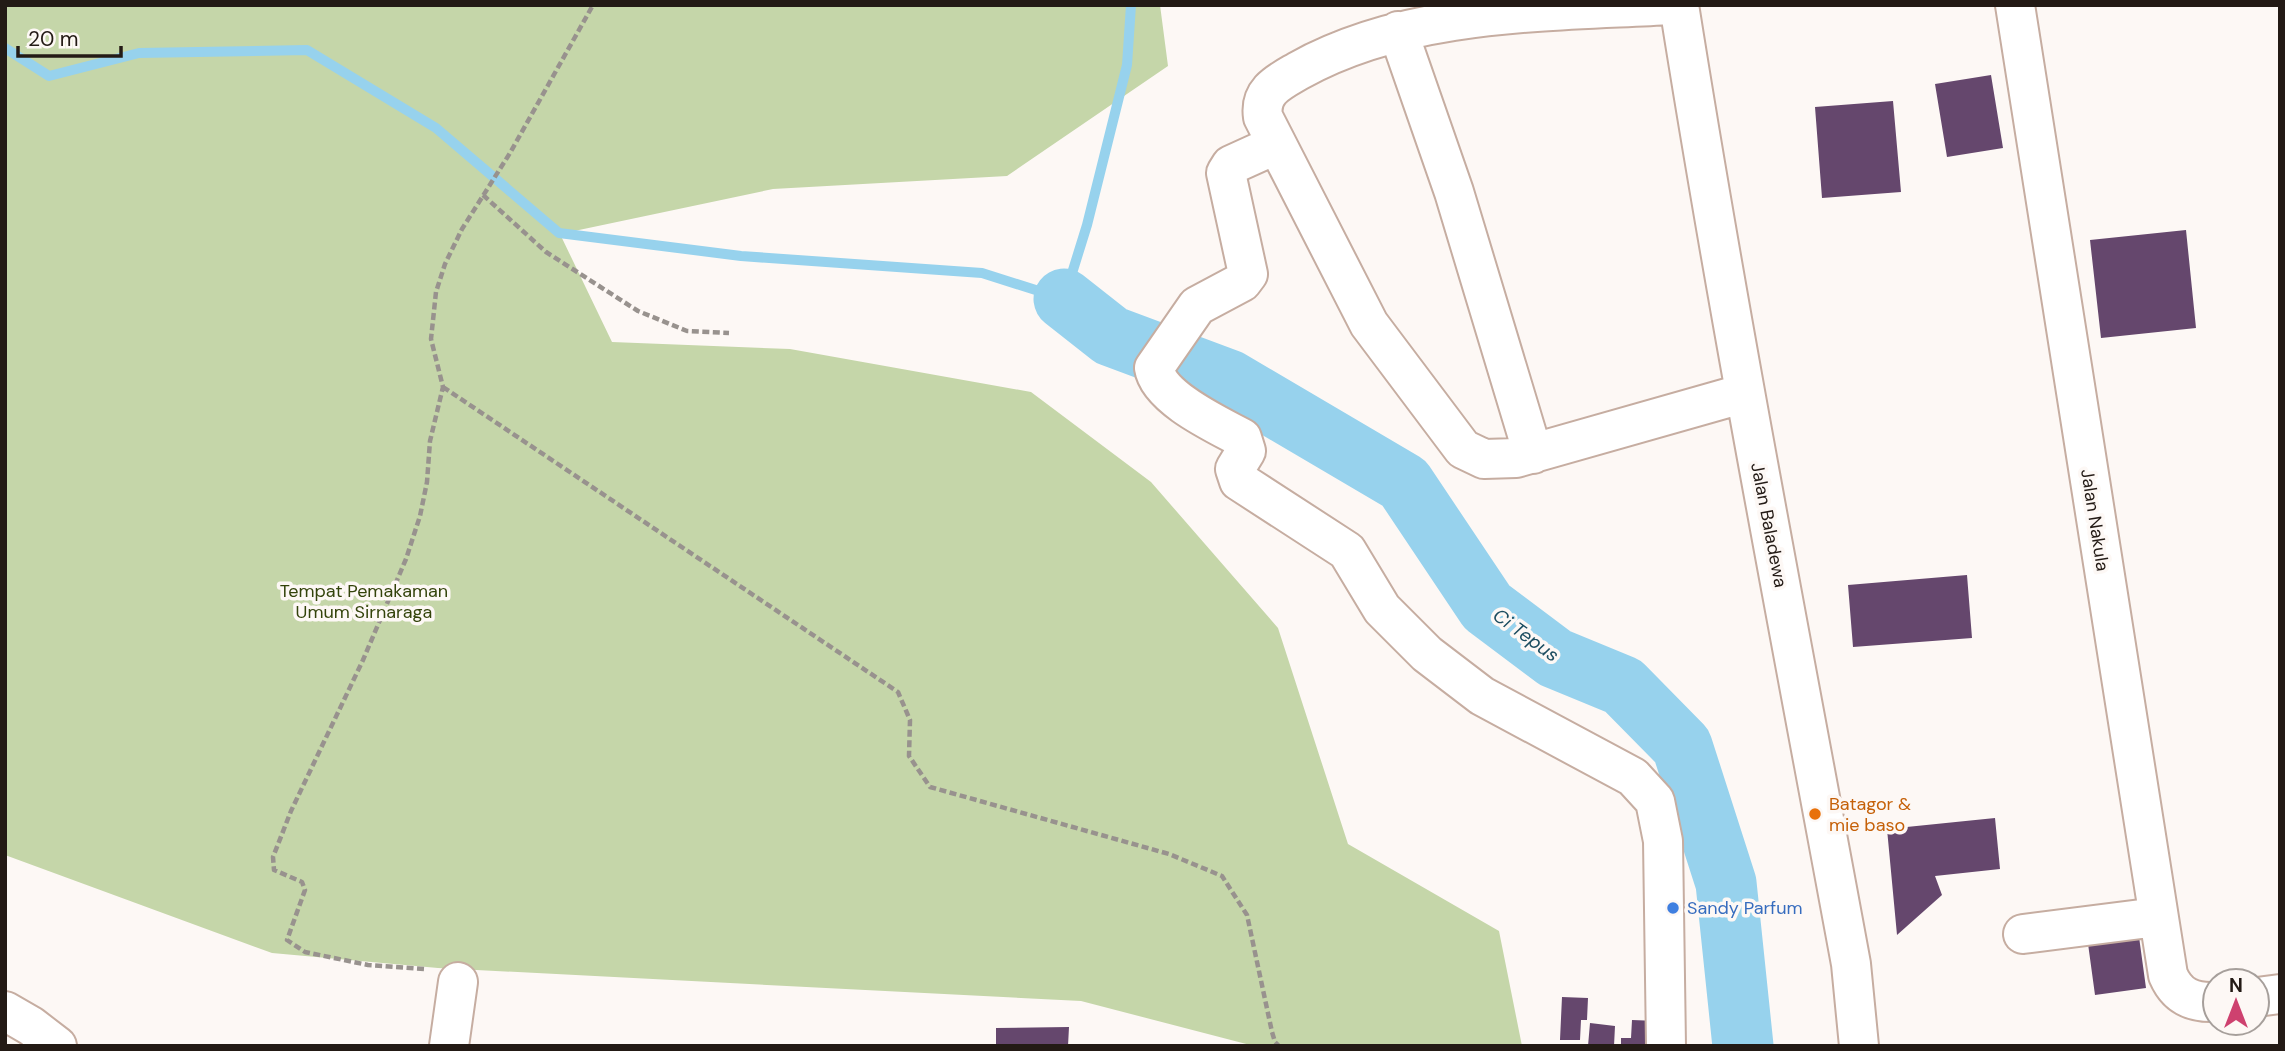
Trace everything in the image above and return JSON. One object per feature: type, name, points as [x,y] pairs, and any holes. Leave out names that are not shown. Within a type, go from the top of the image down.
[{"type":"street","points":[[1671,5],[1494,17],[1398,31],[1322,58],[1272,86],[1263,99],[1263,117],[1369,324],[1464,449],[1485,459],[1533,454],[1745,393]]},
{"type":"street","name":"Jalan Baladewa","points":[[1679,5],[1707,185],[1851,964],[1859,1046]]},
{"type":"street","name":"Jalan Nakula","points":[[2015,5],[2157,917],[2168,975],[2173,986],[2182,996],[2201,1001]]},
{"type":"street","points":[[1398,31],[1454,192],[1533,454]]},
{"type":"street","points":[[1275,145],[1231,165],[1226,173],[1248,274],[1242,282],[1197,306],[1154,368],[1156,378],[1184,405],[1242,438],[1246,451],[1235,469],[1239,481],[1347,551],[1382,609],[1427,654],[1482,696],[1633,777],[1655,801],[1663,841],[1666,1046]]},
{"type":"street","points":[[2023,934],[2157,917]]},
{"type":"street","points":[[449,1046],[458,982]]},
{"type":"street","points":[[5,1011],[57,1046]]},
{"type":"path","points":[[458,982],[450,970],[368,965],[304,952],[287,940],[305,890],[302,882],[274,870],[273,857],[406,559],[420,516],[427,482],[430,441],[443,387],[431,339],[436,292],[445,264],[462,229],[510,153],[593,5]]},
{"type":"path","points":[[483,195],[546,252],[638,311],[687,331],[729,333]]},
{"type":"path","points":[[443,387],[898,692],[910,720],[909,757],[930,787],[1169,853],[1222,876],[1247,915],[1272,1032],[1279,1046]]},
{"type":"green space","name":"Tempat Pemakaman Umum Sirnaraga","points":[[5,5],[1160,5],[1168,66],[1007,176],[773,189],[560,234],[612,342],[790,349],[1031,392],[1151,482],[1278,628],[1348,844],[1499,931],[1522,1046],[1254,1046],[1081,1001],[438,968],[272,953],[5,855]]},
{"type":"building","points":[[1991,75],[2003,148],[1947,157],[1935,84]]},
{"type":"building","points":[[1893,101],[1901,192],[1822,198],[1815,107]]},
{"type":"building","points":[[2186,230],[2196,328],[2101,338],[2090,240]]},
{"type":"building","points":[[1967,575],[1972,638],[1853,647],[1848,585]]},
{"type":"building","points":[[1995,818],[2000,869],[1935,876],[1942,895],[1897,935],[1887,829]]},
{"type":"building","points":[[2137,922],[2146,988],[2095,995],[2086,929]]},
{"type":"building","points":[[1562,997],[1588,998],[1587,1020],[1581,1020],[1580,1040],[1560,1040]]},
{"type":"building","points":[[1632,1020],[1658,1021],[1657,1046],[1621,1046],[1621,1038],[1631,1038]]},
{"type":"building","points":[[1590,1023],[1615,1026],[1614,1046],[1588,1046]]},
{"type":"building","points":[[1069,1027],[1068,1046],[996,1046],[996,1028]]},
{"type":"waterway","points":[[5,48],[49,76],[139,53],[307,50],[436,128],[559,233],[741,256],[982,273],[1064,299],[1087,225],[1127,65],[1131,5]]},
{"type":"waterway","name":"Ci Tepus","points":[[1064,299],[1111,336],[1229,380],[1404,483],[1487,607],[1555,658],[1623,686],[1682,746],[1726,883],[1743,1046]]},
{"type":"place","name":"Batagor & mie baso","points":[[1815,814]]},
{"type":"place","name":"Sandy Parfum","points":[[1673,908]]}]
